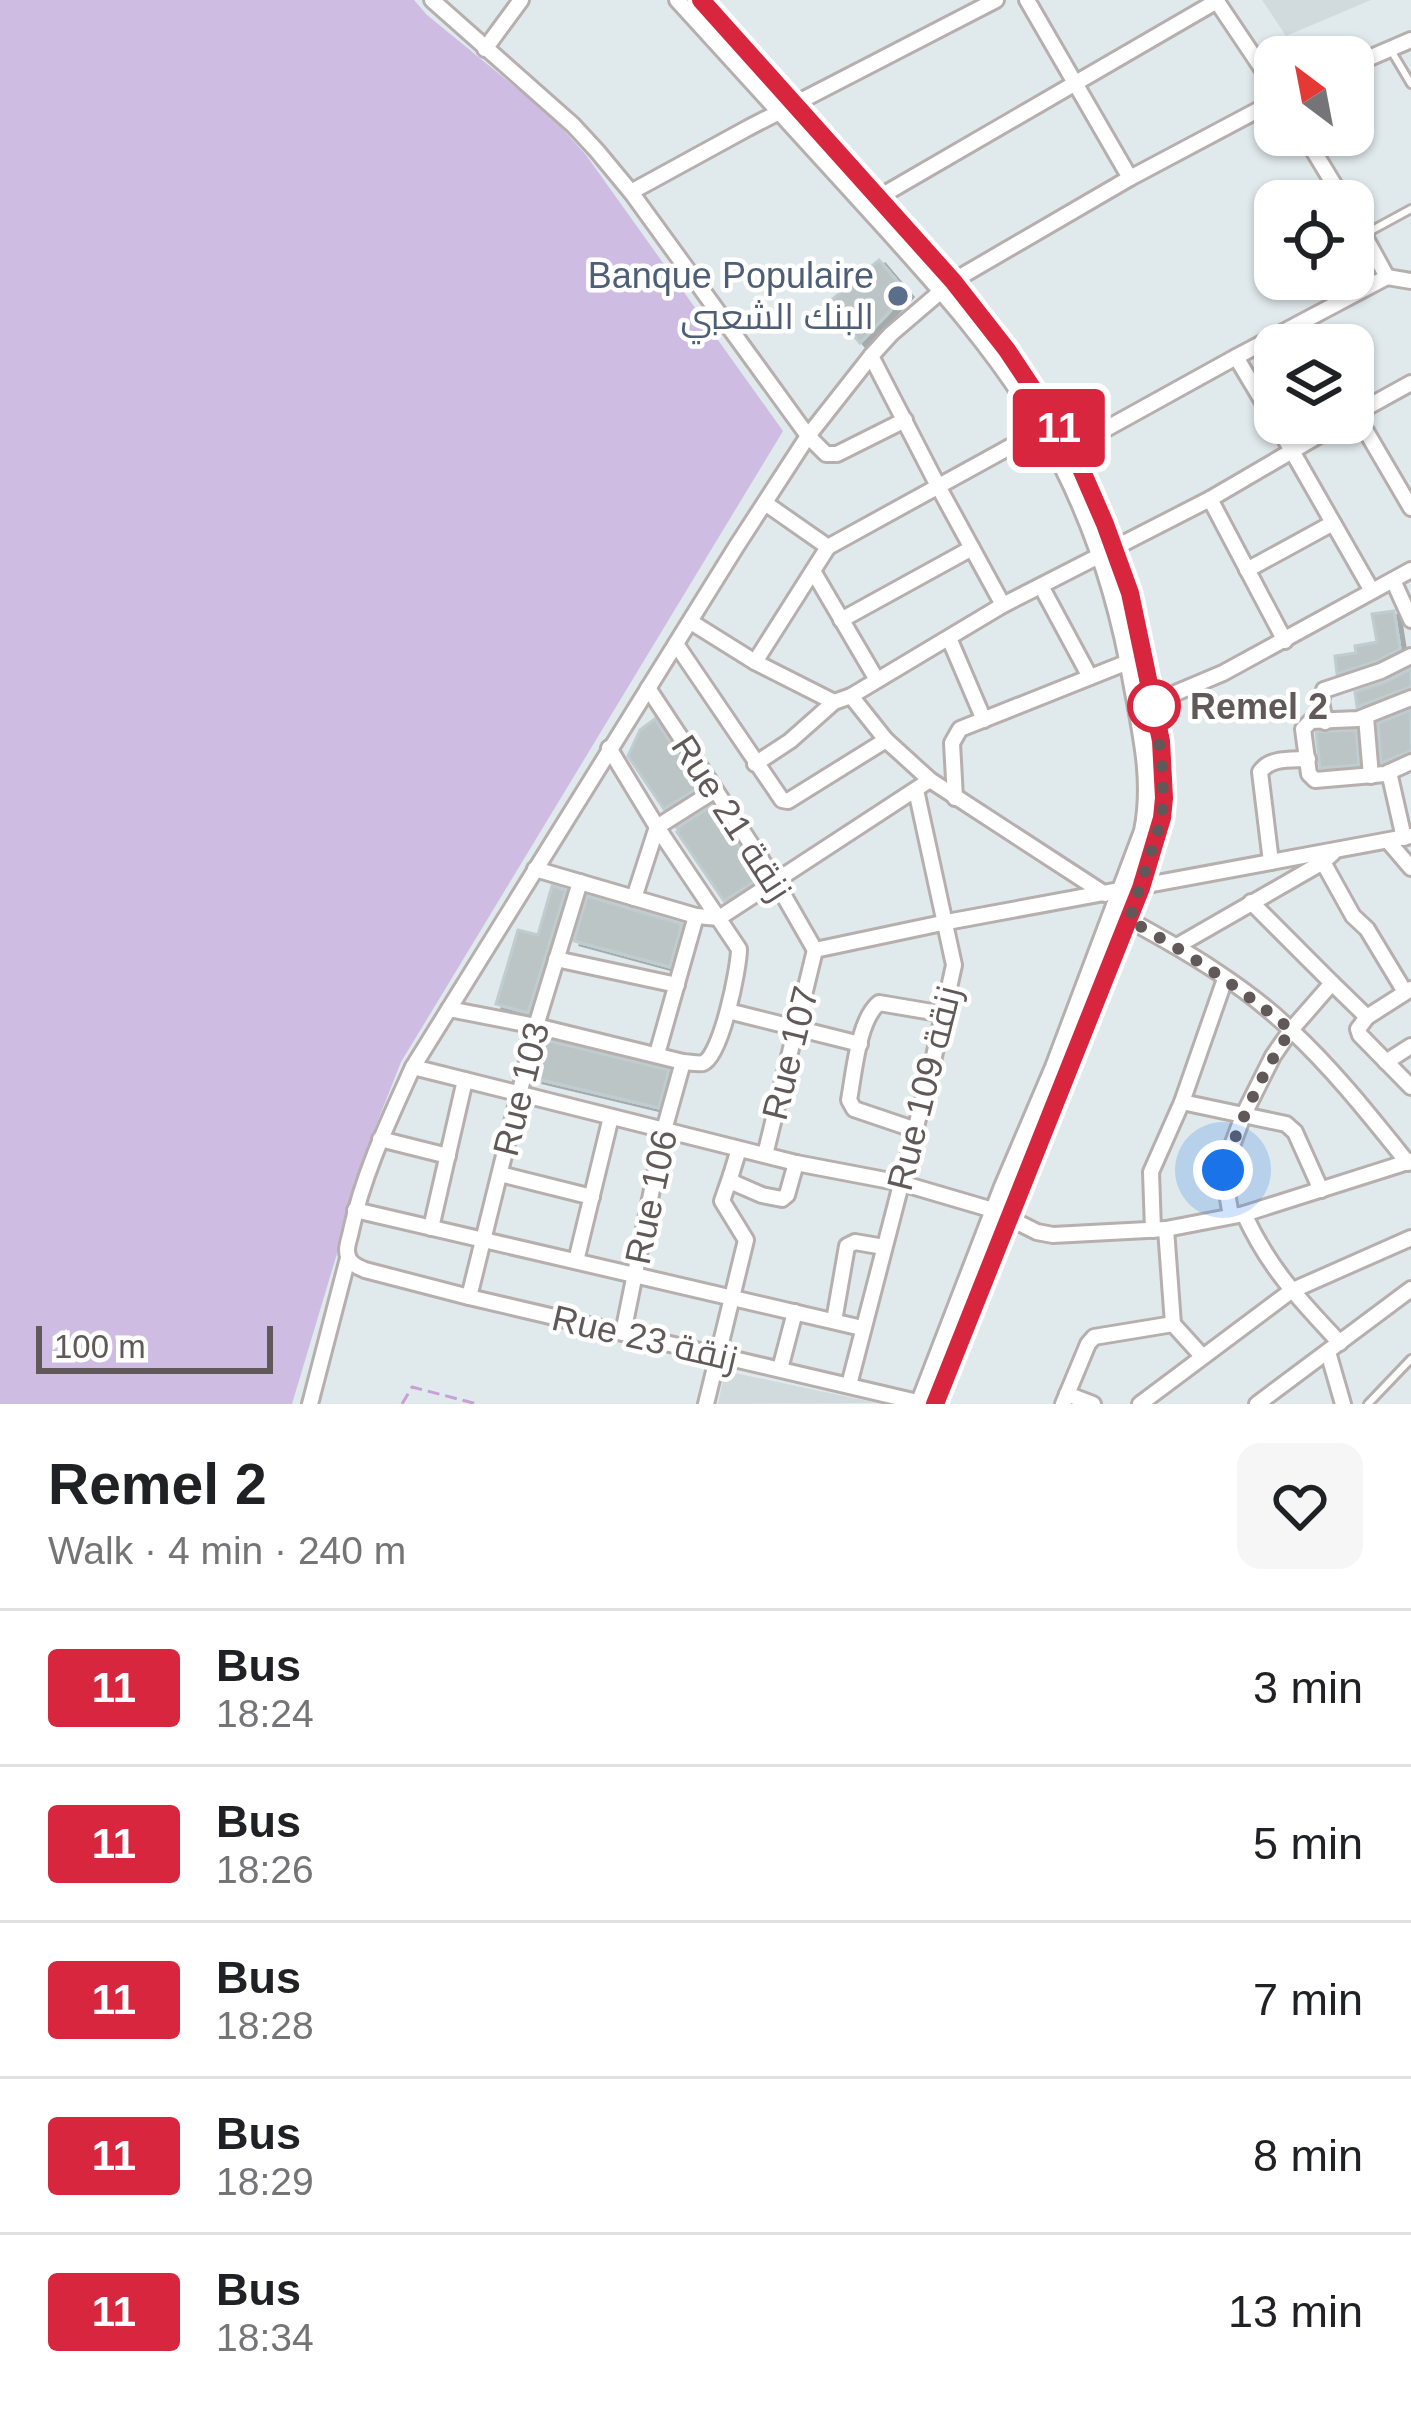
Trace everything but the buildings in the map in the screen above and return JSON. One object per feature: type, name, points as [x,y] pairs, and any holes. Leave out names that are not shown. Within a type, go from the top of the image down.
[{"type":"street","points":[[432,0],[573,125],[631,192],[808,436],[830,456],[905,420]]},
{"type":"street","points":[[485,49],[521,0]]},
{"type":"street","points":[[677,0],[864,206],[1007,350],[1049,426],[1057,457],[1100,556],[1128,662],[1146,774],[1142,831],[1112,892],[1054,1067],[993,1210],[924,1404]]},
{"type":"street","points":[[701,0],[879,197],[948,286]]},
{"type":"street","points":[[631,192],[996,0]]},
{"type":"street","points":[[1027,0],[1130,178]]},
{"type":"street","points":[[864,206],[1217,0],[1254,56]]},
{"type":"street","points":[[1374,55],[1411,40]]},
{"type":"street","points":[[310,1404],[356,1210],[412,1067],[808,436],[891,334],[948,286],[1130,178],[1254,112]]},
{"type":"street","points":[[1374,252],[1387,277]]},
{"type":"street","points":[[1057,457],[1387,277],[1411,281]]},
{"type":"street","points":[[872,356],[1003,605]]},
{"type":"street","points":[[1236,357],[1254,387]]},
{"type":"street","points":[[1374,404],[1410,386]]},
{"type":"street","points":[[924,1404],[1009,1219],[1129,920],[1158,832],[1164,798],[1161,741],[1130,593],[1072,448],[1049,426]]},
{"type":"street","points":[[755,662],[828,547],[1049,426]]},
{"type":"street","points":[[1288,444],[1372,591]]},
{"type":"street","points":[[755,764],[834,702],[1003,605],[1210,500],[1303,444]]},
{"type":"street","points":[[1373,444],[1411,508]]},
{"type":"street","points":[[1210,500],[1285,641]]},
{"type":"street","points":[[765,502],[828,547]]},
{"type":"street","points":[[1247,570],[1333,523]]},
{"type":"street","points":[[841,620],[972,548]]},
{"type":"street","points":[[1136,708],[1223,673],[1411,570]]},
{"type":"street","points":[[813,571],[877,680]]},
{"type":"street","points":[[1393,580],[1411,620]]},
{"type":"street","points":[[1041,586],[1090,677]]},
{"type":"street","points":[[691,622],[755,662],[834,702]]},
{"type":"street","points":[[949,638],[984,719]]},
{"type":"street","points":[[676,644],[784,802],[886,740]]},
{"type":"street","points":[[1325,722],[1324,690],[1411,656]]},
{"type":"street","points":[[955,797],[952,739],[960,729],[1128,662]]},
{"type":"street","name":"Rue 21 زنقة","points":[[648,688],[776,882],[815,950]]},
{"type":"street","points":[[851,695],[923,785],[955,797],[1112,892]]},
{"type":"street","points":[[1411,698],[1366,717],[1311,721],[1304,726],[1310,776],[1315,780],[1371,776],[1411,762]]},
{"type":"street","points":[[1366,717],[1371,776]]},
{"type":"street","points":[[449,1009],[683,1061],[700,1064],[711,1057],[728,1011],[740,956],[736,942],[657,827],[610,748]]},
{"type":"street","points":[[1270,862],[1260,772],[1274,762],[1308,759]]},
{"type":"street","points":[[815,950],[1408,837],[1389,772]]},
{"type":"street","points":[[535,869],[696,916],[719,918],[923,785]]},
{"type":"street","name":"Rue 109 زنقة","points":[[849,1385],[954,965],[923,785]]},
{"type":"street","points":[[634,898],[657,827],[714,791]]},
{"type":"street","points":[[1388,841],[1411,868]]},
{"type":"street","points":[[1177,946],[1337,850]]},
{"type":"street","points":[[1323,862],[1353,916],[1367,929],[1408,991],[1366,1017],[1358,1032],[1411,1087]]},
{"type":"street","name":"Rue 103","points":[[470,1297],[536,1026],[580,882]]},
{"type":"street","points":[[1251,902],[1366,1017]]},
{"type":"street","points":[[657,1054],[696,916]]},
{"type":"street","points":[[412,1067],[765,1156],[902,1183],[993,1210],[1052,1235],[1160,1230],[1238,1215],[1409,1162],[1291,1030],[1177,946],[1129,920]]},
{"type":"street","name":"Rue 107","points":[[765,1156],[815,950]]},
{"type":"street","points":[[556,959],[677,986]]},
{"type":"street","points":[[1202,1356],[1172,1324],[1151,1172],[1182,1102],[1225,979]]},
{"type":"street","points":[[1332,983],[1273,1056],[1223,1170],[1238,1215],[1334,1347],[1343,1404]]},
{"type":"street","points":[[916,1130],[850,1106],[860,1045],[871,1009],[879,1003],[944,1014]]},
{"type":"street","points":[[728,1011],[860,1045]]},
{"type":"street","points":[[1386,1062],[1411,1046]]},
{"type":"street","name":"Rue 106","points":[[623,1333],[664,1130],[683,1061]]},
{"type":"street","points":[[431,1228],[465,1080]]},
{"type":"street","points":[[1182,1102],[1291,1127],[1321,1190]]},
{"type":"street","points":[[577,1261],[611,1117]]},
{"type":"street","points":[[380,1139],[448,1156]]},
{"type":"street","points":[[706,1404],[746,1240],[722,1201],[739,1149]]},
{"type":"street","points":[[731,1174],[736,1185],[782,1198],[796,1163]]},
{"type":"street","points":[[500,1174],[592,1197]]},
{"type":"street","points":[[356,1210],[862,1328]]},
{"type":"street","points":[[1140,1404],[1291,1291],[1411,1238]]},
{"type":"street","points":[[834,1321],[847,1246],[855,1242],[884,1247]]},
{"type":"street","name":"Rue 23 زنقة","points":[[348,1258],[365,1270],[470,1297],[924,1404]]},
{"type":"street","points":[[1258,1404],[1411,1288]]},
{"type":"street","points":[[780,1369],[795,1312]]},
{"type":"street","points":[[1093,1404],[1065,1399],[1094,1337],[1172,1324]]},
{"type":"lane","points":[[1390,48],[1411,84]]},
{"type":"lane","points":[[1374,230],[1411,209]]},
{"type":"lane","points":[[1368,1404],[1411,1358]]},
{"type":"path","points":[[402,1404],[412,1387],[477,1404]]},
{"type":"shaded area","points":[[0,0],[414,0],[553,118],[586,155],[783,431],[401,1062],[373,1133],[292,1404],[0,1404]]},
{"type":"shaded area","points":[[1262,0],[1371,0],[1286,36]]},
{"type":"shaded area","points":[[725,1371],[877,1403],[718,1404]]},
{"type":"bus line","name":"11","points":[[701,0],[953,281],[1056,422],[1096,500],[1130,593],[1161,741],[1162,818],[1141,888],[935,1404]]},
{"type":"place","name":"Banque Populaire البنك الشعبي","points":[[898,296]]},
{"type":"place","name":"Remel 2","points":[[1154,706]]},
{"type":"route","points":[[1154,706],[1161,741],[1162,818],[1129,920],[1177,946],[1291,1030],[1243,1116],[1223,1170]]}]
